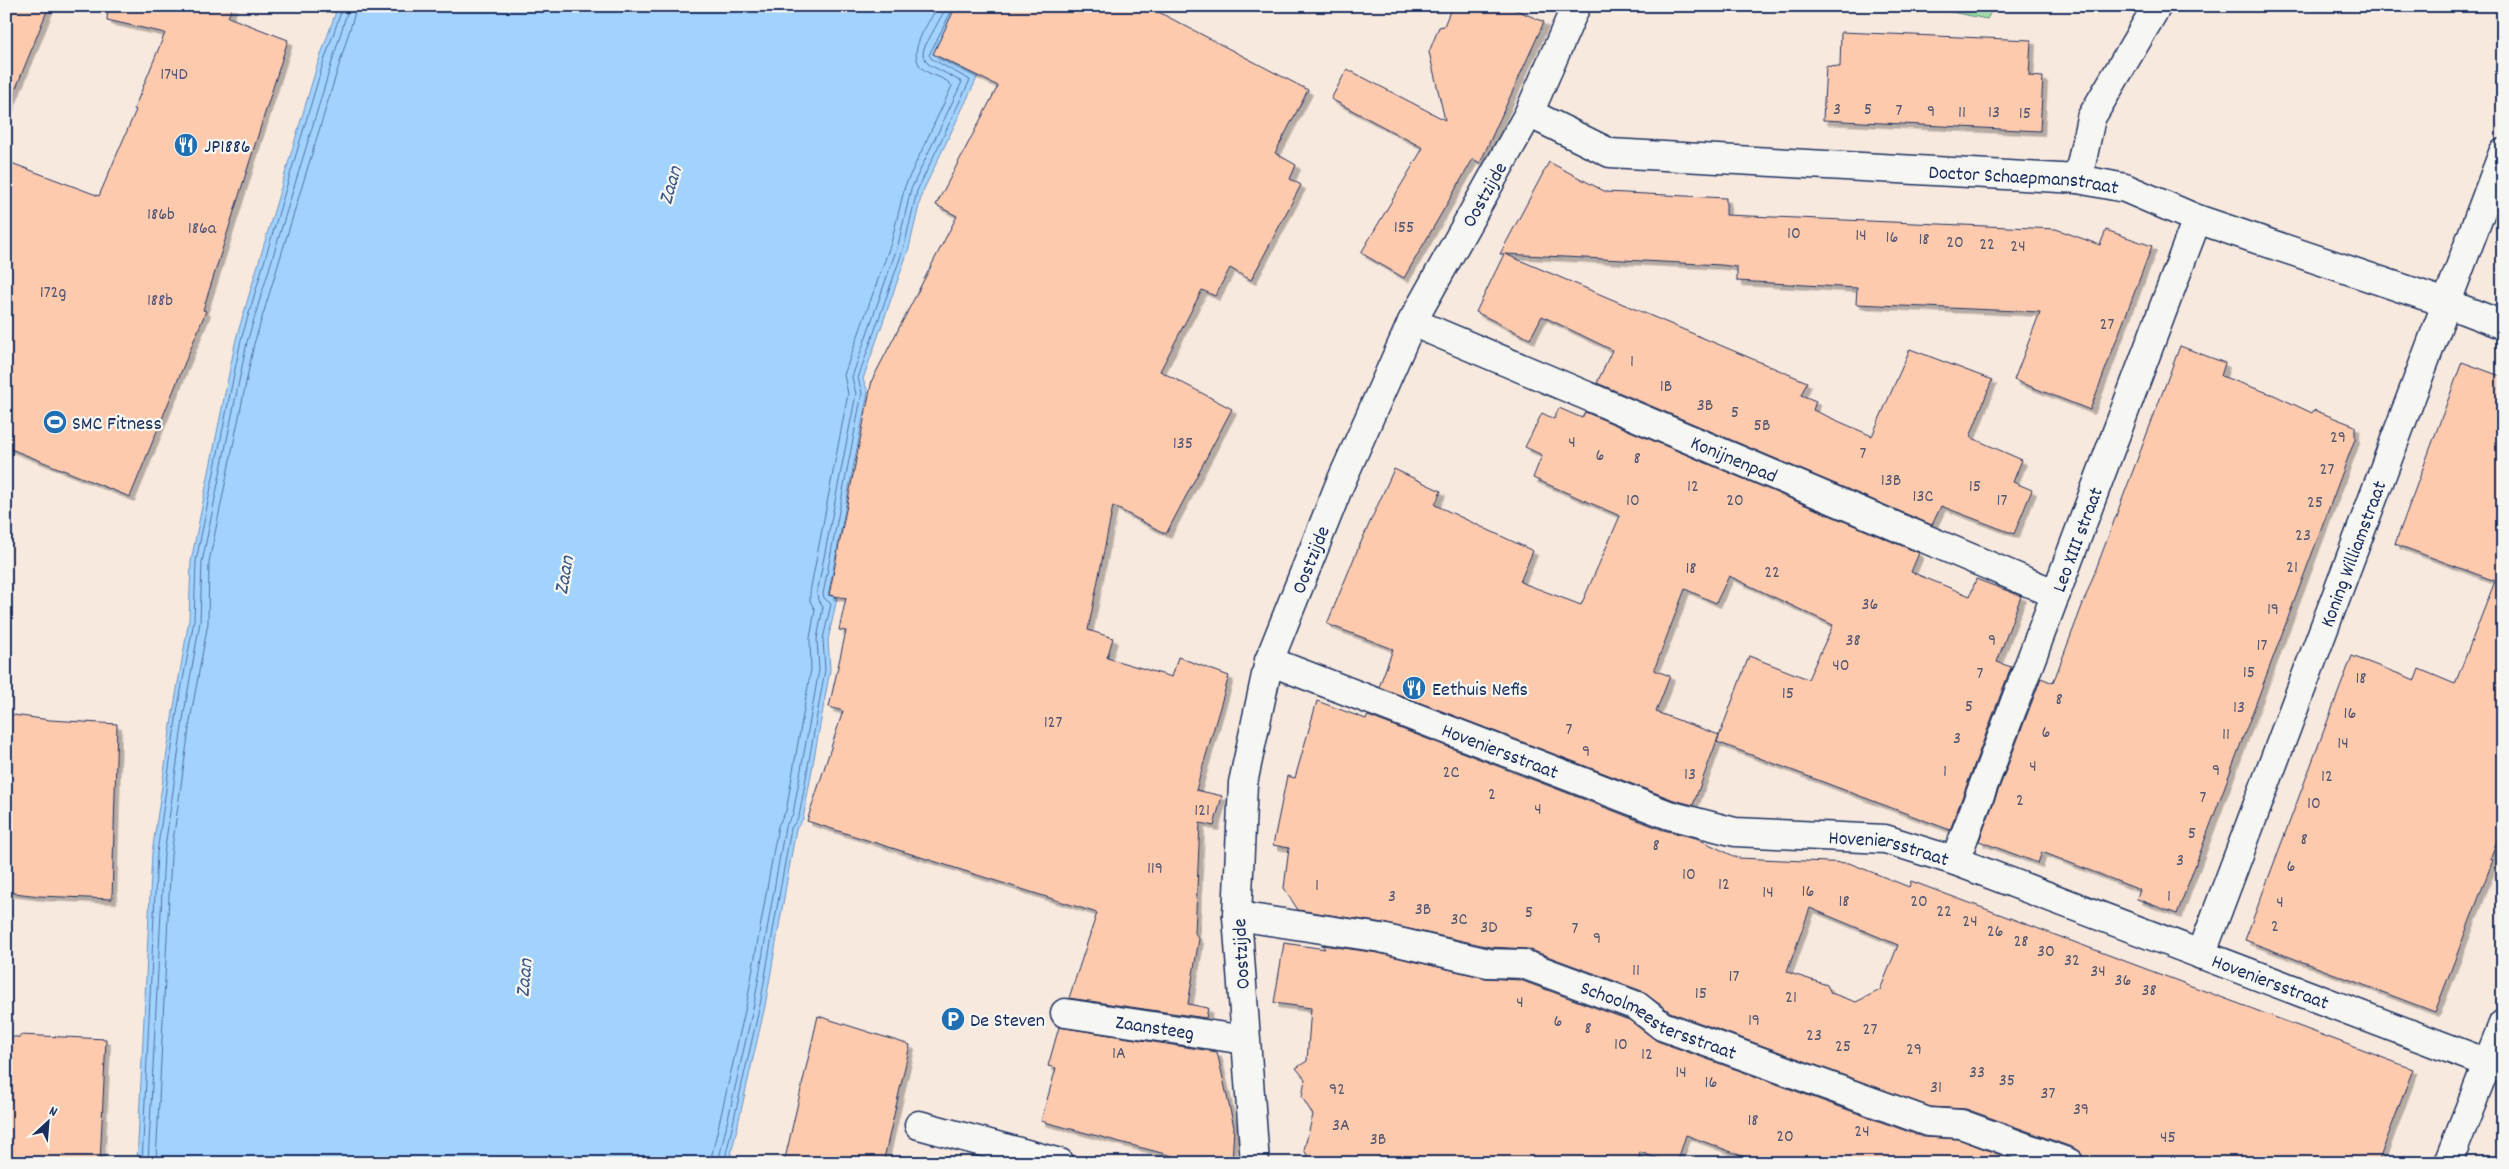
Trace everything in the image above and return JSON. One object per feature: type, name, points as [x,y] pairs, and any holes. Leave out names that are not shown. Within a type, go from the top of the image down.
[{"type":"street","name":"Oostzijde","points":[[1255,1163],[1237,916],[1243,783],[1269,661],[1340,486],[1412,322],[1529,113],[1576,6]]},
{"type":"street","points":[[2078,179],[2091,118],[2157,6]]},
{"type":"street","name":"Doctor Schaepmanstraat","points":[[1529,113],[1610,153],[2078,179],[2125,188],[2197,219],[2446,303],[2503,325]]},
{"type":"street","name":"Koning Williamstraat","points":[[2201,955],[2503,153]]},
{"type":"street","name":"Leo XIII straat","points":[[1955,861],[2197,219]]},
{"type":"street","name":"Konijnenpad","points":[[1412,322],[2056,594]]},
{"type":"street","name":"Hoveniersstraat","points":[[1269,661],[1669,815],[1735,832],[1884,838],[1955,861],[2495,1066]]},
{"type":"street","name":"Schoolmeestersstraat","points":[[1237,916],[1381,938],[1488,963],[1523,964],[1637,1006],[1662,1026],[1928,1122],[1962,1124],[2070,1163]]},
{"type":"street","name":"Zaansteeg","points":[[1065,1012],[1245,1040]]},
{"type":"street","points":[[2448,1163],[2495,1066],[2503,1024]]},
{"type":"street","points":[[920,1125],[1060,1163]]},
{"type":"green space","points":[[1921,6],[1994,6],[1987,19]]},
{"type":"water","name":"Zaan","points":[[338,6],[959,6],[978,76],[922,193],[909,248],[863,379],[868,392],[828,595],[837,598],[828,640],[830,670],[803,819],[796,829],[765,1006],[729,1163],[137,1163],[152,853],[189,620],[191,561],[236,339],[317,66]]},
{"type":"building","points":[[6,6],[49,6],[8,108],[6,107]]},
{"type":"building","points":[[108,6],[233,6],[228,17],[288,40],[203,310],[206,311],[130,497],[6,447],[6,161],[99,196],[136,110],[134,109],[165,33],[107,20]]},
{"type":"building","points":[[956,6],[1147,6],[1308,90],[1275,153],[1296,165],[1290,179],[1301,185],[1251,280],[1230,268],[1215,296],[1202,290],[1160,371],[1232,409],[1166,534],[1113,506],[1088,630],[1113,638],[1107,658],[1172,677],[1178,657],[1229,676],[1196,790],[1222,796],[1214,826],[1200,823],[1195,933],[1199,939],[1188,1004],[1208,1008],[1206,1018],[1069,998],[1097,913],[807,821],[843,711],[829,707],[846,631],[839,630],[846,598],[829,595],[872,380],[957,216],[936,205],[998,86],[933,54]]},
{"type":"building","points":[[1452,6],[1507,6],[1544,22],[1480,163],[1473,159],[1404,278],[1361,253],[1423,148],[1331,99],[1347,69],[1445,120],[1429,52],[1439,27],[1444,26]]},
{"type":"building","points":[[1841,32],[2031,40],[2029,76],[2043,77],[2040,131],[1823,120],[1826,66],[1840,67]]},
{"type":"building","points":[[1549,162],[1606,192],[1726,198],[1726,215],[2056,229],[2100,245],[2106,230],[2152,246],[2090,410],[2014,380],[2040,312],[1856,304],[1857,288],[1737,281],[1737,267],[1721,265],[1505,254],[1807,382],[1801,395],[1816,401],[1813,410],[1872,436],[1910,349],[1992,380],[1970,437],[2022,460],[2013,482],[2032,490],[2014,534],[1941,506],[1932,525],[1597,383],[1612,350],[1542,316],[1530,339],[1476,312],[1504,254],[1500,254]]},
{"type":"building","points":[[2180,346],[2225,363],[2221,376],[2274,395],[2312,413],[2314,410],[2355,426],[2355,439],[2177,914],[2137,899],[2140,890],[2042,852],[2038,863],[1979,841],[2041,678],[2053,683]]},
{"type":"building","points":[[2462,362],[2503,377],[2503,825],[2490,859],[2493,860],[2435,1012],[2245,940],[2352,656],[2415,680],[2419,669],[2455,684],[2495,581],[2395,544]]},
{"type":"building","points":[[1559,408],[1582,418],[1585,412],[1919,553],[1911,572],[1970,596],[1976,579],[2021,596],[1997,662],[2011,667],[1950,830],[1717,742],[1749,656],[1808,679],[1833,625],[1729,576],[1716,603],[1685,589],[1654,670],[1670,676],[1656,712],[1719,735],[1693,805],[1674,800],[1379,687],[1393,649],[1327,624],[1394,469],[1441,491],[1435,505],[1533,551],[1520,582],[1581,605],[1620,516],[1533,478],[1542,455],[1525,447],[1542,413],[1554,419]]},
{"type":"building","points":[[1317,701],[1366,719],[1368,716],[1663,830],[1696,838],[1738,858],[1849,863],[1909,887],[1911,881],[2413,1069],[2378,1163],[2084,1163],[2081,1153],[2074,1148],[1966,1109],[1931,1107],[1670,1012],[1642,991],[1528,949],[1490,947],[1383,923],[1298,910],[1284,888],[1289,848],[1273,845],[1287,776],[1295,778]],"holes":[[[1810,908],[1898,945],[1880,990],[1856,1002],[1831,993],[1827,985],[1787,972]]]},
{"type":"building","points":[[6,714],[50,720],[117,724],[112,899],[39,896],[6,892]]},
{"type":"building","points":[[1284,943],[1325,949],[1322,945],[1378,953],[1485,978],[1520,980],[1629,1020],[1657,1041],[1923,1137],[1958,1139],[2022,1163],[1761,1163],[1686,1135],[1677,1163],[1670,1163],[1640,1152],[1638,1163],[1312,1163],[1304,1150],[1313,1115],[1302,1097],[1305,1079],[1296,1068],[1307,1061],[1311,1008],[1274,1003]]},
{"type":"building","points":[[818,1016],[910,1045],[883,1163],[784,1163]]},
{"type":"building","points":[[1059,1027],[1217,1052],[1234,1127],[1232,1163],[1199,1163],[1041,1121],[1056,1068],[1048,1066]]},
{"type":"building","points":[[20,1035],[106,1039],[100,1163],[6,1163],[6,1037],[20,1037]]},
{"type":"place","name":"JP1886","points":[[186,145]]},
{"type":"place","name":"SMC Fitness","points":[[55,422]]},
{"type":"place","name":"Eethuis Nefis","points":[[1414,688]]},
{"type":"place","name":"De Steven","points":[[953,1019]]}]
